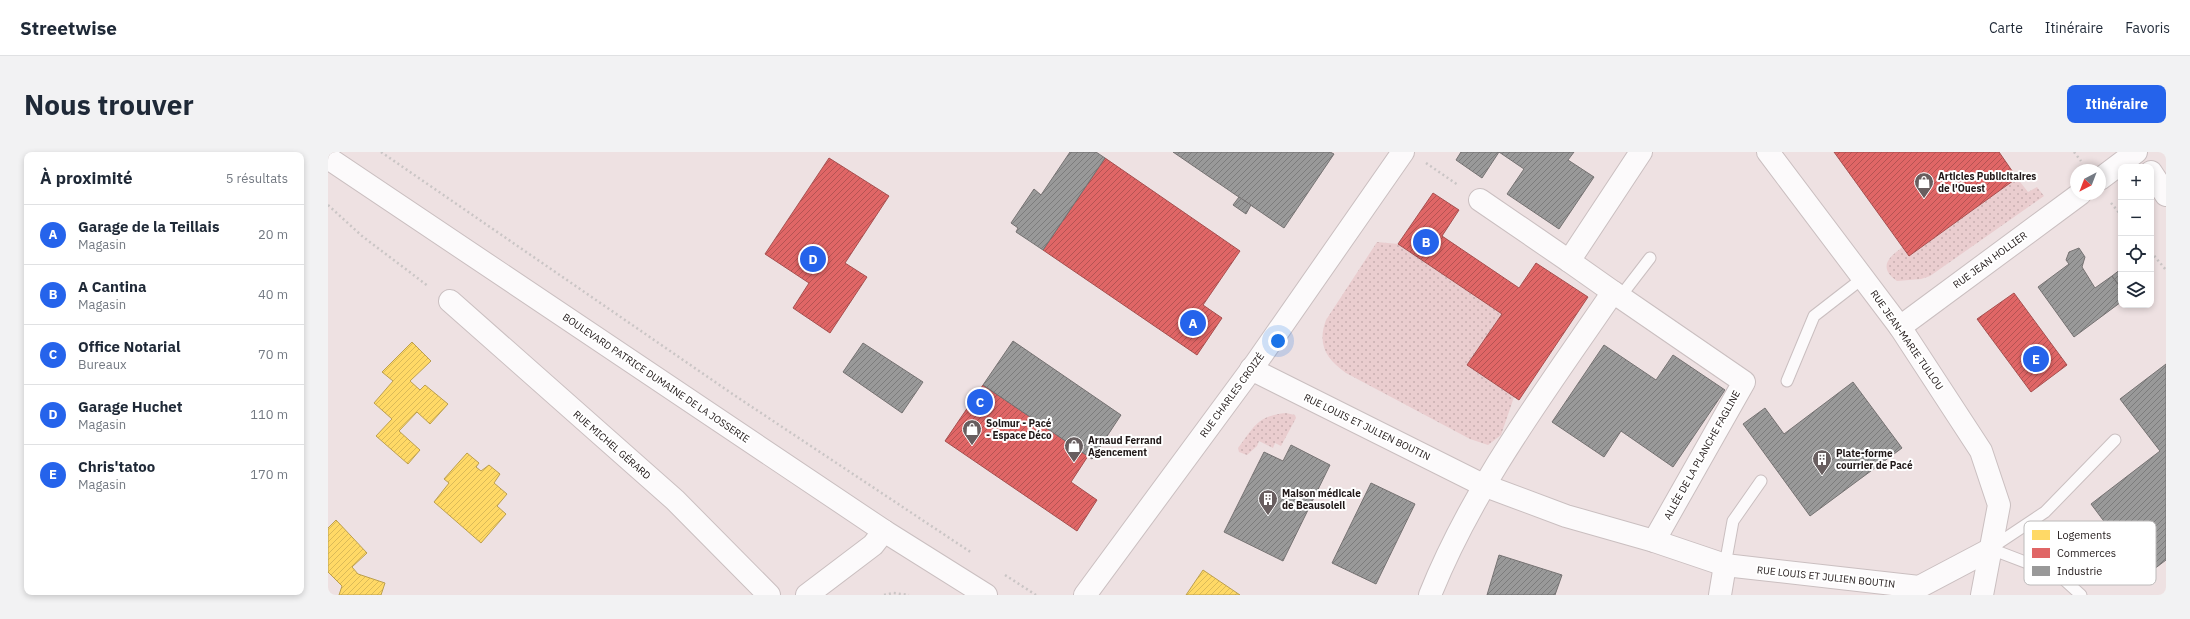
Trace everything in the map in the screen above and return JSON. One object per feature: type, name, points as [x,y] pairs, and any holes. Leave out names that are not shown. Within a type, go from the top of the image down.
[{"type":"street","points":[[1568,261],[1641,152]]},
{"type":"street","name":"RUE JEAN-MARIE TULLOU","points":[[1768,152],[1900,327],[1981,451],[1999,505],[1991,549]]},
{"type":"street","points":[[2106,175],[2137,152],[2146,164]]},
{"type":"street","name":"RUE CHARLES CROIZÉ","points":[[1085,595],[1251,369],[1412,156]]},
{"type":"street","name":"BOULEVARD PATRICE DUMAINE DE LA JOSSERIE","points":[[328,158],[884,531],[986,595]]},
{"type":"street","points":[[2154,177],[2166,195]]},
{"type":"street","name":"ALLÉE DE LA PLANCHE FAGLINE","points":[[1480,200],[1744,382],[1654,541]]},
{"type":"street","name":"RUE JEAN HOLLIER","points":[[1900,327],[2072,200]]},
{"type":"street","points":[[1430,595],[1438,574],[1484,485],[1617,295]]},
{"type":"street","name":"RUE MICHEL GÉRARD","points":[[450,301],[675,500],[769,595]]},
{"type":"street","name":"RUE LOUIS ET JULIEN BOUTIN","points":[[1251,369],[1484,485],[1566,516],[1654,541],[1725,565],[1919,587],[1991,549]]},
{"type":"street","points":[[808,595],[873,545],[884,531]]},
{"type":"street","points":[[1982,595],[1991,549]]},
{"type":"street","points":[[1720,595],[1725,565]]},
{"type":"lane","points":[[1617,295],[1650,258]]},
{"type":"lane","points":[[1787,381],[1814,316],[1863,278]]},
{"type":"lane","points":[[2032,521],[2045,512],[2115,440]]},
{"type":"lane","points":[[1725,565],[1733,521],[1762,481]]},
{"type":"lane","points":[[1991,549],[2024,526]]},
{"type":"lane","points":[[1991,549],[2024,562]]},
{"type":"lane","points":[[2070,585],[2081,595]]},
{"type":"path","points":[[381,152],[734,395],[975,555]]},
{"type":"path","points":[[1412,156],[1480,200]]},
{"type":"path","points":[[328,205],[362,236],[450,301]]},
{"type":"path","points":[[2154,256],[2166,270]]},
{"type":"path","points":[[1001,572],[1036,595]]},
{"type":"path","points":[[884,595],[893,593],[909,595]]},
{"type":"shaded area","points":[[2017,178],[2028,192],[2037,187],[2044,196],[1930,276],[1921,279],[1897,281],[1891,276],[1888,272],[1887,263],[1893,255],[1903,247],[1909,256]]},
{"type":"shaded area","points":[[1377,242],[1398,244],[1502,314],[1467,365],[1514,397],[1501,435],[1488,445],[1470,439],[1346,373],[1333,362],[1325,350],[1323,344],[1323,329],[1326,320]]},
{"type":"shaded area","points":[[1286,413],[1295,415],[1296,418],[1281,446],[1275,443],[1273,448],[1259,441],[1257,446],[1247,455],[1239,452],[1238,448],[1258,423],[1276,414]]},
{"type":"building: Logements","points":[[412,342],[431,361],[410,381],[420,390],[425,385],[448,404],[430,424],[417,412],[399,431],[420,450],[408,464],[376,436],[392,419],[374,403],[393,381],[382,372]]},
{"type":"building: Logements","points":[[467,453],[479,463],[476,467],[481,471],[489,465],[500,474],[494,483],[507,494],[497,506],[506,514],[481,543],[434,502],[449,483],[444,479]]},
{"type":"building: Logements","points":[[336,520],[367,553],[352,567],[358,574],[385,583],[381,595],[339,595],[342,586],[328,572],[328,528]]},
{"type":"building: Logements","points":[[1203,570],[1240,595],[1186,595]]},
{"type":"building: Commerces","points":[[1834,152],[1999,152],[2017,178],[1909,256]]},
{"type":"building: Commerces","points":[[829,158],[889,196],[845,263],[867,277],[830,333],[793,308],[809,283],[765,254]]},
{"type":"building: Commerces","points":[[1105,158],[1240,251],[1203,305],[1222,318],[1197,355],[1043,250]]},
{"type":"building: Commerces","points":[[1433,193],[1459,210],[1442,236],[1519,288],[1536,263],[1588,297],[1519,400],[1467,365],[1502,314],[1398,244]]},
{"type":"building: Commerces","points":[[2014,293],[2067,365],[2031,392],[1977,319]]},
{"type":"building: Commerces","points":[[983,385],[1088,456],[1071,482],[1097,500],[1077,531],[945,441]]},
{"type":"building: Industrie","points":[[1070,152],[1096,152],[1105,158],[1043,250],[1016,232],[1018,228],[1011,223],[1034,189],[1041,195]]},
{"type":"building: Industrie","points":[[1173,152],[1330,152],[1334,154],[1284,228]]},
{"type":"building: Industrie","points":[[1461,152],[1499,152],[1482,178],[1456,160]]},
{"type":"building: Industrie","points":[[1499,152],[1574,152],[1568,160],[1594,177],[1559,229],[1507,194],[1524,169]]},
{"type":"building: Industrie","points":[[1239,197],[1251,205],[1246,214],[1233,205]]},
{"type":"building: Industrie","points":[[2079,248],[2085,257],[2082,267],[2095,288],[2112,276],[2118,284],[2118,304],[2074,337],[2038,287],[2069,264],[2066,260],[2069,252]]},
{"type":"building: Industrie","points":[[2118,271],[2118,284],[2112,276]]},
{"type":"building: Industrie","points":[[1013,341],[1121,415],[1092,459],[983,385]]},
{"type":"building: Industrie","points":[[863,343],[923,382],[902,413],[843,372]]},
{"type":"building: Industrie","points":[[1604,345],[1656,380],[1673,355],[1725,390],[1673,467],[1621,431],[1604,457],[1552,422]]},
{"type":"building: Industrie","points":[[2166,364],[2166,560],[2156,568],[2156,521],[2104,521],[2091,504],[2160,451],[2120,399]]},
{"type":"building: Industrie","name":"Plate-forme courrier de Pacé","points":[[1853,382],[1902,448],[1810,516],[1743,424],[1765,408],[1784,434]]},
{"type":"building: Industrie","name":"Maison médicale de Beausoleil","points":[[1291,445],[1330,465],[1283,561],[1224,532],[1264,452],[1283,461]]},
{"type":"building: Industrie","points":[[1371,483],[1415,504],[1376,584],[1332,563]]},
{"type":"building: Industrie","points":[[1499,555],[1562,575],[1555,595],[1487,595]]},
{"type":"place","name":"Articles Publicitaires de l'Ouest","points":[[1924,199]]},
{"type":"place","name":"A Cantina","points":[[1426,242]]},
{"type":"place","name":"Garage Huchet","points":[[813,259]]},
{"type":"place","name":"Garage de la Teillais","points":[[1193,323]]},
{"type":"place","name":"Chris'tatoo","points":[[2036,359]]},
{"type":"place","name":"Office Notarial","points":[[980,402]]},
{"type":"place","name":"Solmur - Pacé - Espace Déco","points":[[972,446]]},
{"type":"place","name":"Arnaud Ferrand Agencement","points":[[1074,463]]},
{"type":"place","name":"Plate-forme courrier de Pacé","points":[[1822,476]]},
{"type":"place","name":"Maison médicale de Beausoleil","points":[[1268,516]]}]
